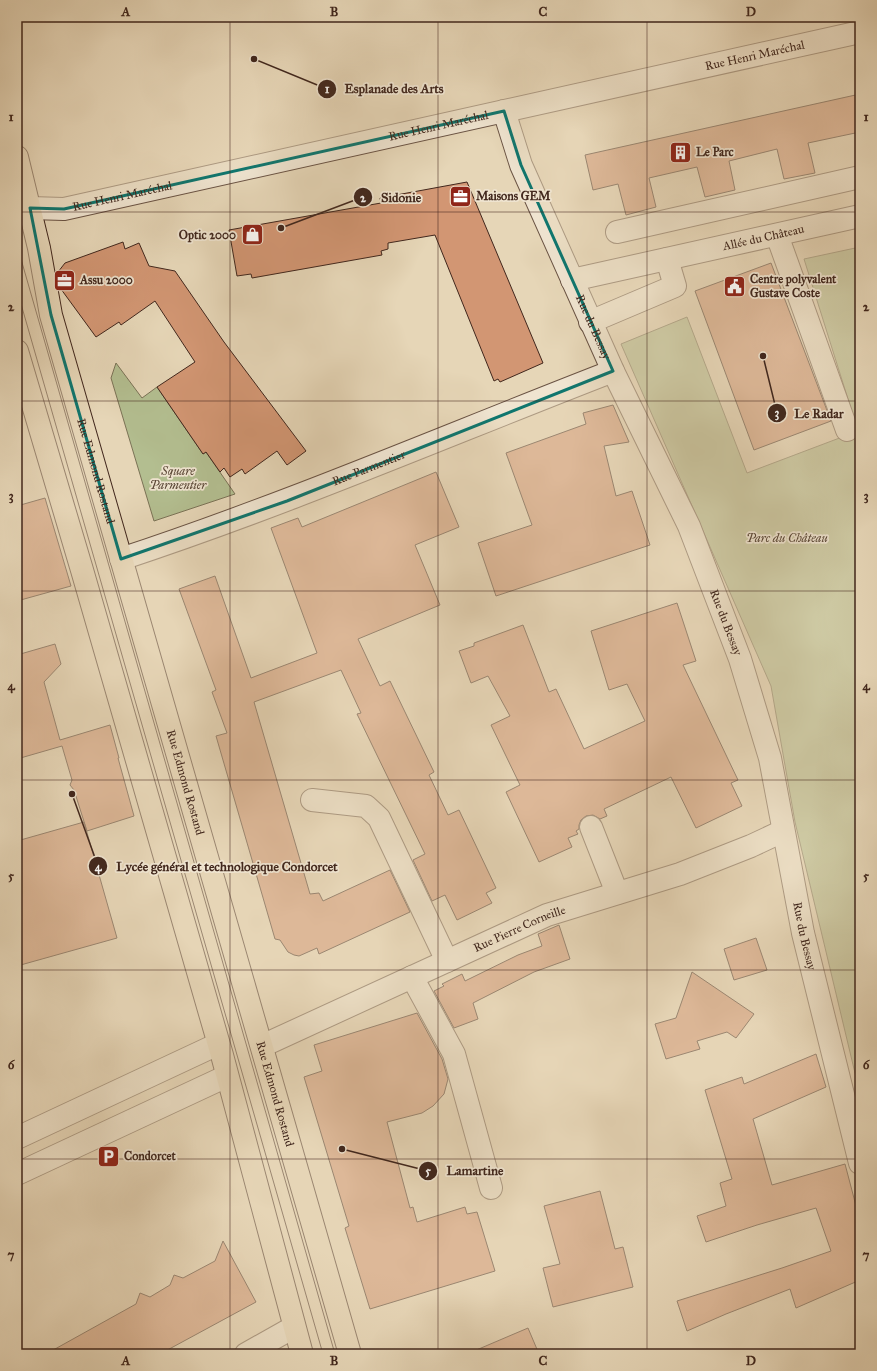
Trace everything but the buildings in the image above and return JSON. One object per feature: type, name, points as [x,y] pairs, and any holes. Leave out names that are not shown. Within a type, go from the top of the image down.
[{"type":"main road","name":"Rue Edmond Rostand","points":[[17,157],[23,210],[40,248],[51,315],[350,1354]]},
{"type":"main road","points":[[17,351],[80,562],[218,1044],[302,1354]]},
{"type":"street","name":"Rue Henri Maréchal","points":[[23,210],[64,209],[860,32]]},
{"type":"street","name":"Rue du Bessay","points":[[504,111],[521,165],[590,322],[689,526],[740,659],[770,758],[803,933],[860,1163]]},
{"type":"street","points":[[617,232],[860,177]]},
{"type":"street","name":"Allée du Château","points":[[572,280],[860,216]]},
{"type":"street","points":[[777,235],[847,430]]},
{"type":"street","points":[[590,322],[675,286],[666,260]]},
{"type":"street","name":"Rue Parmentier","points":[[121,559],[287,501],[613,371]]},
{"type":"street","points":[[312,800],[366,806],[379,818],[447,961]]},
{"type":"street","points":[[590,827],[617,893]]},
{"type":"street","name":"Rue Pierre Corneille","points":[[262,1046],[547,915],[680,874],[751,846],[784,831]]},
{"type":"street","points":[[412,977],[454,1054],[491,1188]]},
{"type":"street","points":[[17,1138],[218,1044]]},
{"type":"street","points":[[17,1174],[227,1076]]},
{"type":"street","points":[[246,1354],[294,1327]]},
{"type":"highlighted area","points":[[504,111],[521,165],[613,371],[287,501],[121,559],[51,315],[30,208],[64,209]]},
{"type":"green space","name":"Parc du Château","points":[[860,247],[860,1094],[795,822],[771,686],[621,344],[687,317],[747,473],[858,431],[804,259]]},
{"type":"green space","name":"Square Parmentier","points":[[116,363],[142,398],[157,387],[203,454],[206,452],[235,494],[154,521],[111,378]]},
{"type":"tram line","points":[[17,245],[335,1354]]},
{"type":"tram line","points":[[17,290],[323,1354]]},
{"type":"place","name":"Esplanade des Arts","points":[[254,59]]},
{"type":"place","name":"Le Parc","points":[[681,152]]},
{"type":"place","name":"Maisons GEM","points":[[460,196]]},
{"type":"place","name":"Sidonie","points":[[281,228]]},
{"type":"place","name":"Optic 2000","points":[[252,235]]},
{"type":"place","name":"Assu 2000","points":[[65,280]]},
{"type":"place","name":"Centre polyvalent Gustave Coste","points":[[734,286]]},
{"type":"place","name":"Le Radar","points":[[763,356]]},
{"type":"place","name":"Lycée général et technologique Condorcet","points":[[72,794]]},
{"type":"place","name":"Lamartine","points":[[342,1149]]},
{"type":"place","name":"Condorcet","points":[[109,1156]]}]
